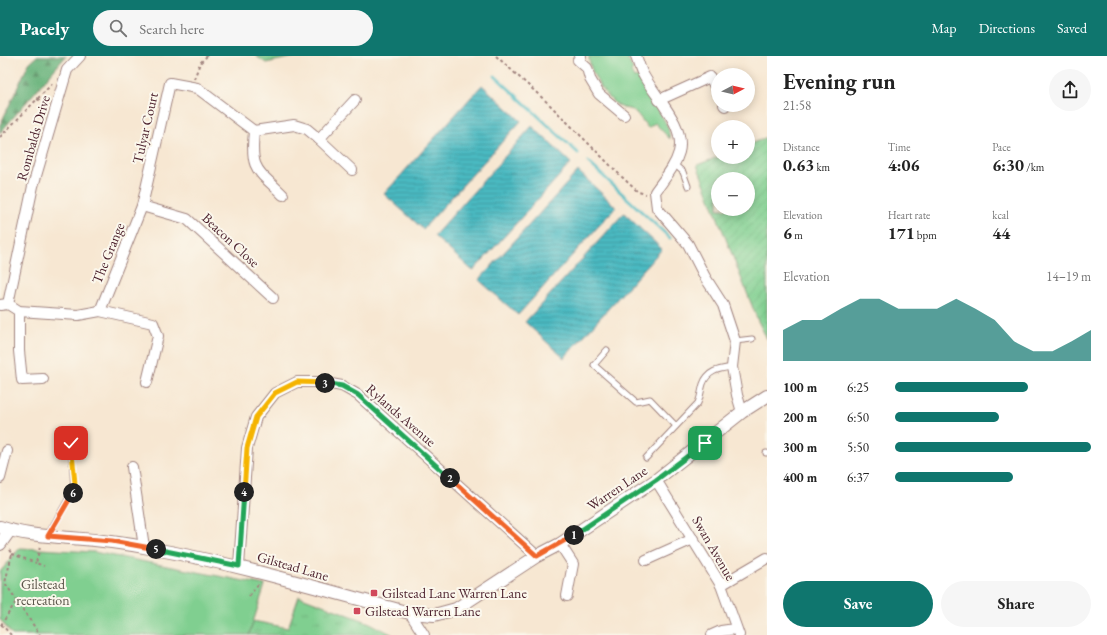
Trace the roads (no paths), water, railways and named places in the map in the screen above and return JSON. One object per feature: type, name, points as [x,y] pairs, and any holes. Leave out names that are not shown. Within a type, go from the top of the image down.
[{"type":"street","name":"Rombalds Drive","points":[[4,305],[33,186],[67,70],[80,56]]},
{"type":"street","points":[[581,56],[578,60],[587,68],[590,78],[599,94],[624,115]]},
{"type":"street","points":[[636,56],[643,75],[671,116],[677,128],[679,151],[674,164],[655,192],[658,208],[688,244],[705,277],[723,305],[735,341],[732,367],[742,412]]},
{"type":"street","points":[[659,100],[710,76],[711,78]]},
{"type":"street","name":"Tulyar Court","points":[[142,206],[170,83],[197,88],[254,131]]},
{"type":"street","points":[[319,139],[355,100]]},
{"type":"street","points":[[283,195],[255,167],[252,152],[254,131],[294,125],[307,129],[352,170]]},
{"type":"street","name":"Beacon Close","points":[[142,206],[187,219],[273,298]]},
{"type":"street","name":"The Grange","points":[[100,311],[142,206]]},
{"type":"street","points":[[4,305],[19,312],[78,315],[100,311],[153,323],[158,336],[147,382]]},
{"type":"street","points":[[19,312],[19,351],[22,380],[43,379]]},
{"type":"street","name":"Rylands Avenue","points":[[239,566],[247,448],[256,417],[275,393],[297,382],[320,382],[342,386],[358,395],[537,556]]},
{"type":"street","name":"Warren Lane","points":[[410,613],[434,615],[456,609],[537,556],[560,544],[656,480],[742,412],[767,396]]},
{"type":"street","points":[[0,478],[7,451]]},
{"type":"street","points":[[132,467],[144,547]]},
{"type":"street","name":"Swan Avenue","points":[[656,480],[721,585],[737,632]]},
{"type":"street","points":[[1,543],[5,529]]},
{"type":"street","name":"Gilstead Lane","points":[[5,529],[48,536],[112,541],[239,566],[410,613]]},
{"type":"street","points":[[646,560],[693,539]]},
{"type":"street","points":[[560,544],[573,564],[567,596]]},
{"type":"street","points":[[721,585],[767,558]]},
{"type":"street","points":[[410,613],[424,635]]},
{"type":"street","points":[[712,635],[721,631],[737,632]]},
{"type":"lane","points":[[674,164],[683,172],[688,186]]},
{"type":"lane","points":[[735,341],[752,339]]},
{"type":"lane","points":[[607,350],[594,364],[636,402],[650,399],[676,426]]},
{"type":"lane","points":[[646,458],[698,403],[702,395],[703,385],[710,374],[716,370],[732,367]]},
{"type":"lane","points":[[48,536],[74,489],[71,443]]},
{"type":"water","points":[[482,85],[521,121],[423,229],[384,194]]},
{"type":"water","points":[[532,126],[571,163],[473,271],[434,236]]},
{"type":"water","points":[[578,171],[616,207],[518,315],[479,280]]},
{"type":"water","points":[[624,213],[662,249],[564,358],[525,322]]},
{"type":"waterway","points":[[495,76],[578,153]]},
{"type":"waterway","points":[[588,162],[670,238]]},
{"type":"place","name":"Gilstead Lane Warren Lane","points":[[374,593]]},
{"type":"place","name":"Gilstead Warren Lane","points":[[357,611]]},
{"type":"park label","name":"Gilstead recreation","points":[[43,592]]}]
